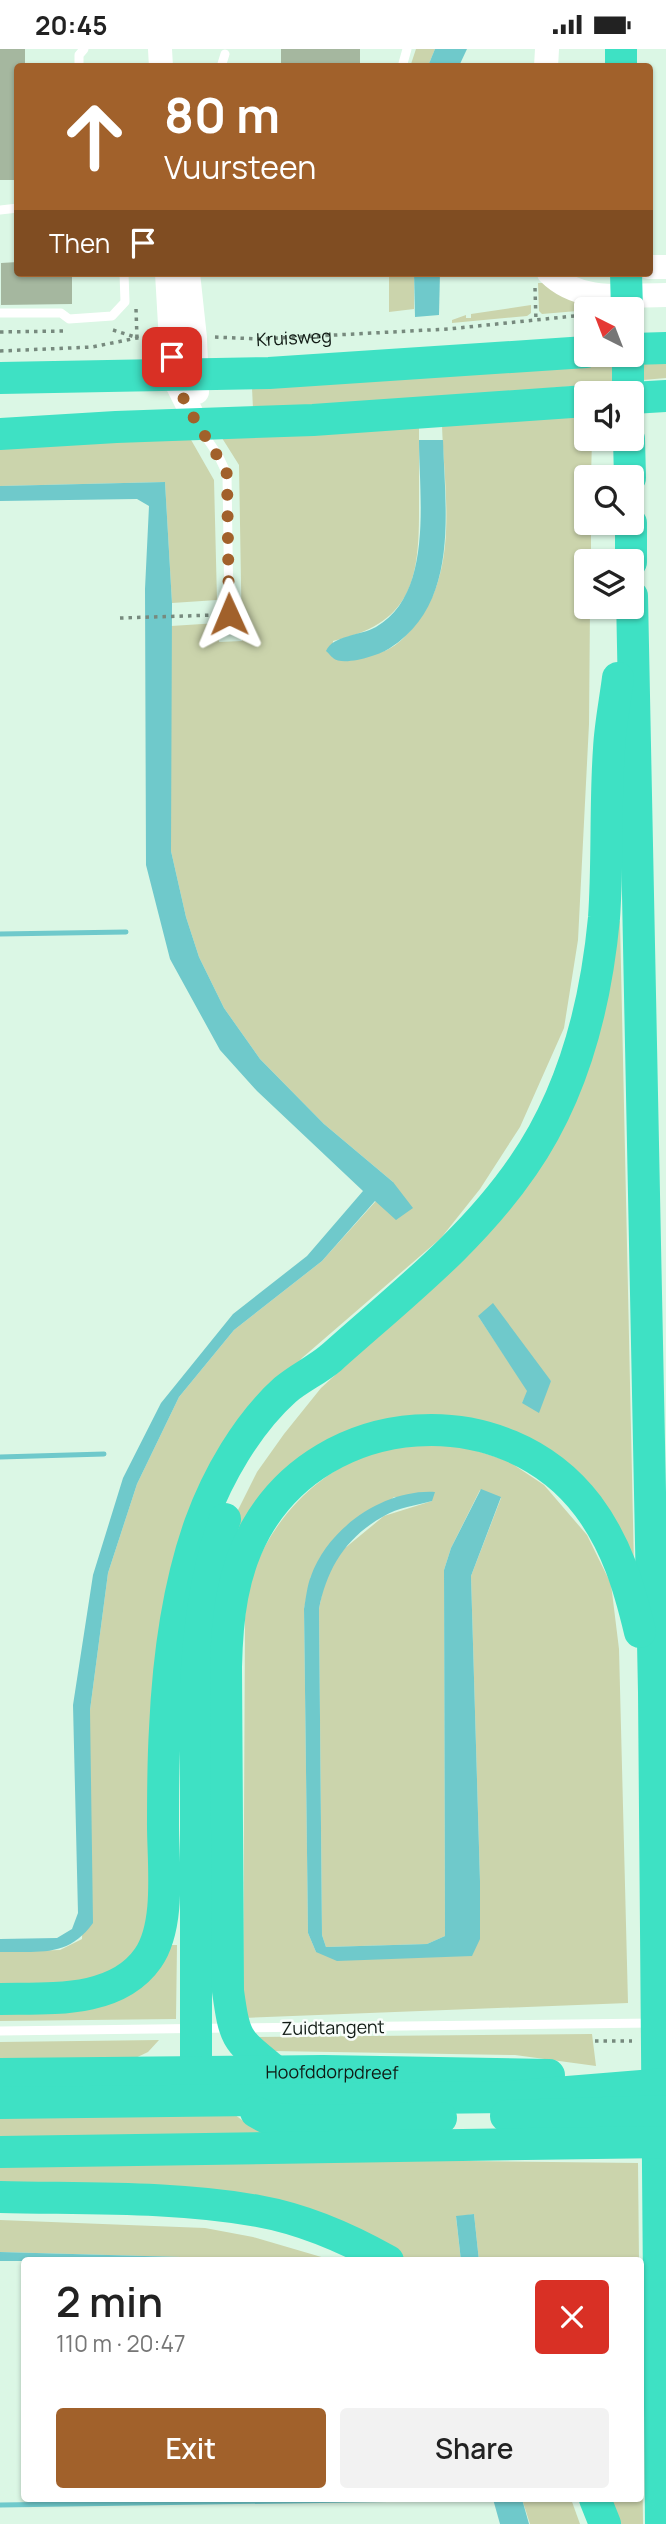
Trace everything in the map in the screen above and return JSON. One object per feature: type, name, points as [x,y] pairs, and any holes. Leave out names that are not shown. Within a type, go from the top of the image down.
[{"type":"highway","points":[[626,277],[627,297]]},
{"type":"highway","points":[[644,349],[666,348]]},
{"type":"highway","name":"Kruisweg","points":[[0,378],[185,376],[449,363],[574,353]]},
{"type":"highway","points":[[644,397],[666,396]]},
{"type":"highway","points":[[0,434],[313,420],[574,402]]},
{"type":"highway","points":[[0,1999],[57,1998],[109,1989],[124,1982],[149,1958],[163,1917],[166,1702],[186,1571],[200,1523],[222,1477],[262,1415],[286,1389],[322,1365],[442,1261],[485,1216],[525,1164],[555,1109],[572,1069],[593,1000],[604,917],[609,747],[625,619]]},
{"type":"highway","points":[[632,619],[654,1692],[661,2524]]},
{"type":"highway","points":[[138,2101],[196,2071],[196,1684],[198,1633],[206,1585],[231,1503],[254,1452],[282,1412],[322,1365]]},
{"type":"highway","points":[[275,2071],[244,2046],[233,2028],[228,1991],[227,1625],[235,1583],[250,1541],[263,1518],[295,1481],[339,1451],[384,1435],[408,1431],[431,1429],[478,1434],[536,1459],[572,1487],[587,1505],[618,1554],[626,1576],[654,1692]]},
{"type":"highway","name":"Hoofddorpdreef","points":[[196,2071],[236,2100],[267,2118],[303,2121],[599,2105],[666,2078]]},
{"type":"highway","name":"Hoofddorpdreef","points":[[0,2074],[275,2071],[666,2111]]},
{"type":"highway","name":"Hoofddorpdreef","points":[[0,2152],[599,2105],[666,2084]]},
{"type":"highway","points":[[0,2103],[236,2100]]},
{"type":"highway","name":"Hoofddorpdreef","points":[[599,2105],[666,2142]]},
{"type":"highway","points":[[0,2197],[172,2201],[260,2211],[312,2227],[381,2257]]},
{"type":"highway","points":[[596,2502],[605,2524]]},
{"type":"street","points":[[168,277],[183,339]]},
{"type":"street","points":[[188,277],[183,339],[185,376],[197,425]]},
{"type":"street","points":[[544,277],[562,284],[576,297]]},
{"type":"street","points":[[588,297],[666,295]]},
{"type":"lane","points":[[222,63],[225,54]]},
{"type":"lane","points":[[0,313],[61,313],[69,319],[112,316],[125,302],[124,277]]},
{"type":"lane","points":[[197,425],[218,455],[227,474],[229,614]]},
{"type":"lane","name":"Zuidtangent","points":[[0,2031],[666,2023]]},
{"type":"path","points":[[536,321],[542,277]]},
{"type":"path","points":[[125,302],[136,301],[137,338]]},
{"type":"path","name":"Kruisweg","points":[[0,351],[92,347],[137,338],[260,339],[448,329],[536,321],[574,307]]},
{"type":"path","points":[[120,618],[229,614]]},
{"type":"path","points":[[595,2041],[642,2041]]},
{"type":"green space","points":[[416,49],[435,49],[429,63],[411,63]]},
{"type":"green space","points":[[389,277],[414,277],[414,309],[389,312]]},
{"type":"green space","points":[[538,283],[548,283],[581,297],[574,297],[574,311],[542,314],[539,311]]},
{"type":"green space","points":[[531,305],[531,313],[527,316],[452,323],[452,320],[466,315],[466,318],[471,318],[471,314]]},
{"type":"green space","points":[[666,361],[666,378],[574,381],[574,386],[415,400],[253,409],[252,388],[574,367],[644,367],[644,362]]},
{"type":"green space","points":[[574,410],[574,451],[592,451],[591,465],[574,465],[574,535],[591,535],[591,549],[574,549],[574,619],[590,619],[589,724],[578,940],[564,1028],[520,1127],[480,1189],[441,1238],[302,1358],[240,1430],[204,1492],[148,1927],[129,1962],[94,1982],[0,1992],[0,1952],[60,1950],[82,1939],[90,1710],[108,1573],[137,1484],[179,1397],[234,1330],[322,1261],[393,1182],[324,1124],[260,1059],[224,1008],[199,957],[186,917],[171,851],[171,626],[218,623],[219,642],[242,641],[239,465],[222,438],[419,427],[418,538],[412,580],[394,612],[359,634],[333,641],[332,657],[339,660],[376,654],[391,648],[415,625],[429,603],[444,555],[446,529],[442,425]]},
{"type":"green space","points":[[190,438],[214,480],[217,600],[172,603],[165,482],[0,486],[0,449]]},
{"type":"green space","points":[[620,921],[634,1568],[561,1466],[390,1426],[257,1517],[209,1725],[237,1512],[257,1472],[321,1388],[458,1263],[498,1221],[611,922]],"holes":[[[478,1316],[551,1381],[522,1403],[528,1391]]]},
{"type":"green space","points":[[414,1443],[462,1446],[508,1461],[544,1485],[587,1535],[611,1584],[619,1649],[628,2003],[243,2018],[245,1619],[248,1587],[267,1542],[296,1503],[314,1487],[354,1460],[377,1451]],"holes":[[[480,1490],[501,1498],[471,1576],[480,1881],[471,1956],[316,1952],[308,1933],[304,1609],[311,1576],[394,1497],[432,1501],[384,1516],[339,1553],[324,1583],[319,1609],[322,1935],[326,1947],[427,1944],[445,1936],[444,1570],[451,1548]]]},
{"type":"green space","points":[[164,1945],[177,1945],[176,2019],[0,2021],[0,2004],[63,2003]]},
{"type":"green space","points":[[592,2034],[596,2066],[515,2055],[273,2051],[251,2037]]},
{"type":"green space","points":[[159,2040],[148,2052],[125,2063],[0,2065],[0,2042]]},
{"type":"green space","points":[[227,2109],[242,2120],[262,2128],[262,2139],[0,2142],[0,2112]]},
{"type":"green space","points":[[302,2159],[638,2163],[639,2257],[479,2257],[474,2214],[456,2217],[461,2257],[401,2257],[367,2237],[0,2187],[0,2162]]},
{"type":"green space","points":[[0,2220],[205,2228],[253,2237],[321,2257],[181,2257],[0,2252]]},
{"type":"green space","points":[[523,2502],[572,2502],[580,2524],[530,2524]]},
{"type":"green space","points":[[609,2502],[643,2502],[643,2524],[616,2524]]},
{"type":"water","points":[[435,49],[467,49],[460,63],[429,63]]},
{"type":"water","points":[[414,277],[440,277],[439,315],[415,317]]},
{"type":"water","points":[[419,440],[443,440],[446,525],[444,554],[438,581],[428,607],[412,629],[390,648],[362,659],[338,660],[326,651],[330,646],[341,639],[376,627],[394,612],[407,592],[415,568],[419,542]]},
{"type":"water","points":[[165,482],[172,603],[171,851],[186,917],[199,957],[224,1008],[260,1059],[324,1124],[393,1182],[413,1208],[396,1220],[375,1201],[322,1261],[234,1330],[179,1397],[137,1484],[108,1573],[90,1710],[93,1923],[73,1942],[63,1947],[40,1952],[0,1952],[0,1939],[57,1938],[72,1929],[78,1913],[73,1705],[93,1575],[123,1478],[161,1403],[233,1314],[307,1256],[363,1191],[257,1091],[220,1050],[170,959],[146,865],[145,589],[149,506],[137,499],[0,501],[0,486]]},
{"type":"water","points":[[493,1303],[551,1381],[539,1413],[522,1403],[527,1391],[478,1316]]},
{"type":"water","points":[[481,1489],[501,1497],[471,1576],[480,1939],[472,1956],[337,1961],[316,1952],[308,1933],[304,1609],[310,1580],[319,1558],[330,1542],[360,1515],[396,1497],[435,1492],[432,1501],[389,1513],[371,1524],[349,1544],[327,1580],[319,1609],[322,1935],[326,1947],[427,1944],[445,1936],[444,1570],[451,1548]]},
{"type":"water","points":[[474,2214],[479,2257],[461,2257],[456,2216]]},
{"type":"water","points":[[0,2252],[181,2257],[21,2257],[21,2261],[0,2261]]},
{"type":"water","points":[[494,2502],[523,2502],[529,2524],[500,2524]]},
{"type":"building","points":[[0,49],[25,49],[25,63],[14,63],[14,180],[0,180]]},
{"type":"building","points":[[281,49],[360,49],[360,63],[281,63]]},
{"type":"building","points":[[14,262],[14,277],[72,277],[72,304],[1,305],[1,263]]},
{"type":"waterway","points":[[0,934],[126,932]]},
{"type":"waterway","points":[[0,1457],[104,1454]]},
{"type":"waterway","points":[[0,2505],[210,2502]]},
{"type":"route","points":[[172,357],[173,376],[197,425],[218,455],[227,474],[229,614]]}]
